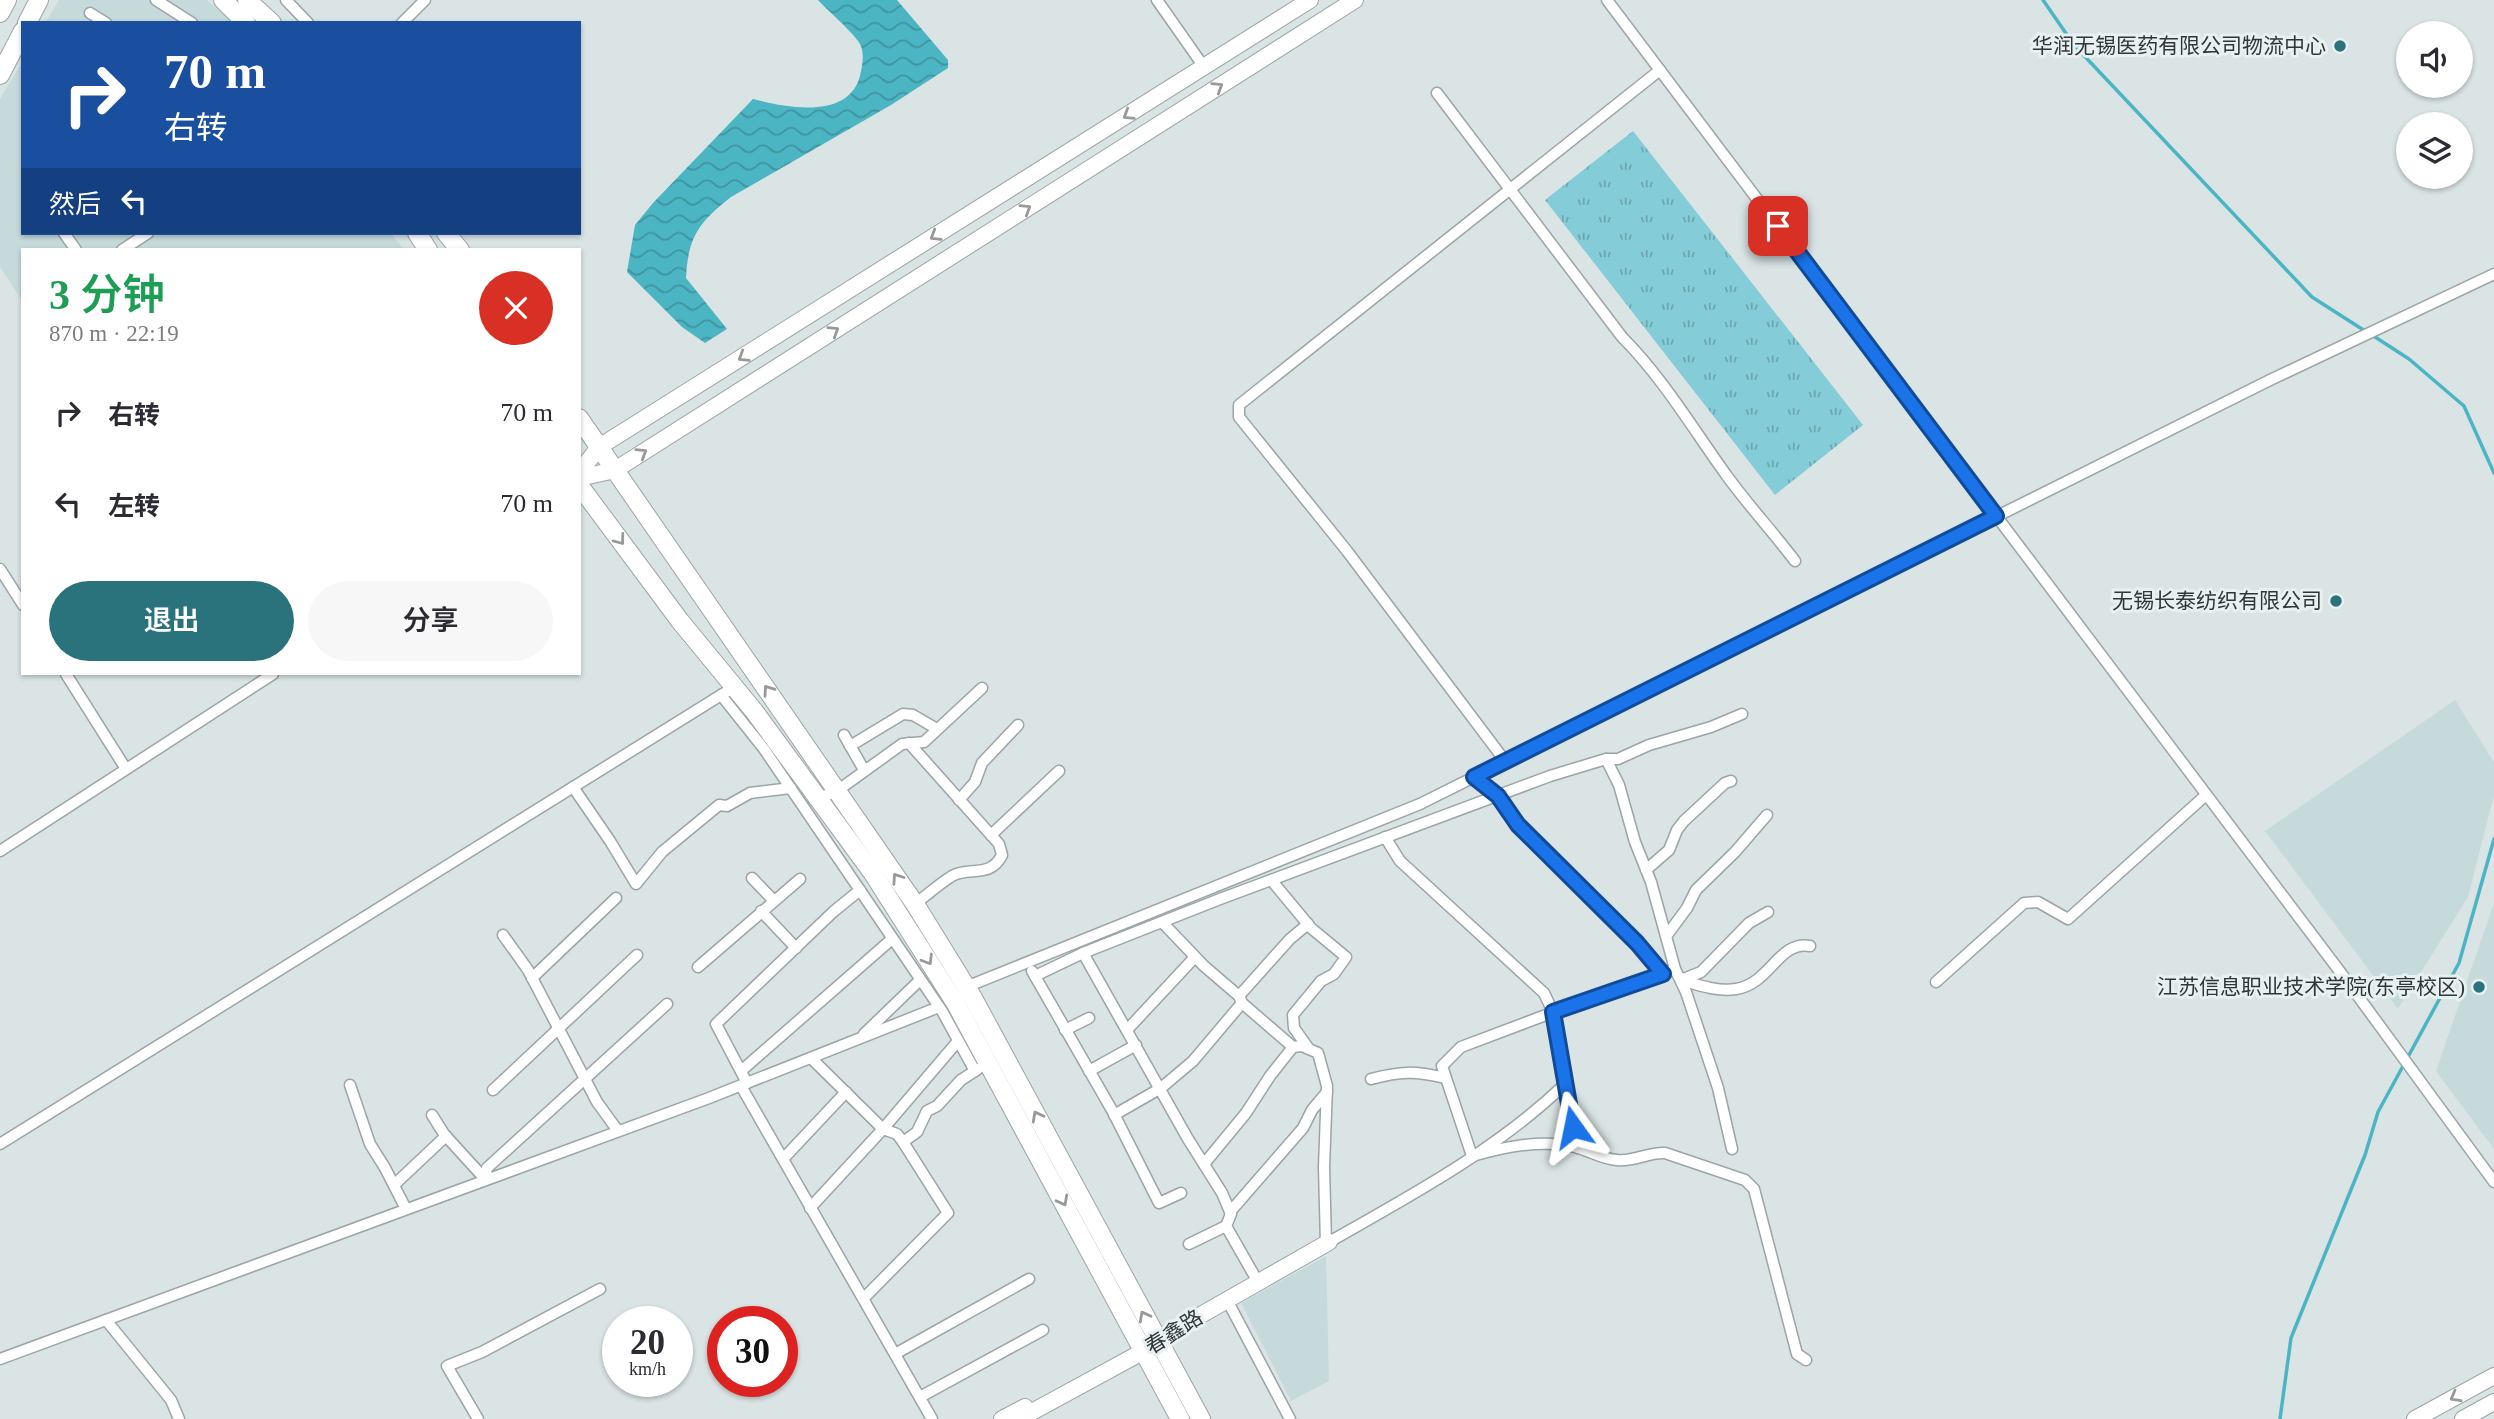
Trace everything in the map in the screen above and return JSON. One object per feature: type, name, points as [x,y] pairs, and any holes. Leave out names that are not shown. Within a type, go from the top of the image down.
[{"type":"main road","points":[[0,13],[7,0]]},
{"type":"main road","points":[[28,21],[39,0]]},
{"type":"main road","points":[[223,0],[244,21]]},
{"type":"main road","points":[[247,0],[270,21]]},
{"type":"main road","points":[[581,472],[599,447],[1310,0]]},
{"type":"main road","points":[[581,475],[615,470],[1355,0]]},
{"type":"main road","points":[[0,75],[21,35]]},
{"type":"main road","points":[[581,421],[915,904],[966,986],[1148,1346],[1181,1419]]},
{"type":"main road","points":[[581,488],[810,801],[872,872],[956,1004],[982,1067],[1148,1346],[1201,1419]]},
{"type":"main road","name":"春鑫路","points":[[1019,1419],[1327,1243]]},
{"type":"main road","name":"春鑫路","points":[[1002,1419],[1117,1357],[1148,1346]]},
{"type":"main road","points":[[2415,1419],[2494,1376]]},
{"type":"main road","points":[[2463,1419],[2494,1402]]},
{"type":"street","points":[[156,0],[189,21]]},
{"type":"street","points":[[286,0],[306,21]]},
{"type":"street","points":[[404,21],[425,0]]},
{"type":"street","points":[[1157,0],[1204,67]]},
{"type":"street","points":[[1607,0],[2206,794],[2494,1182]]},
{"type":"street","points":[[90,13],[103,21]]},
{"type":"street","points":[[1505,761],[1347,551],[1239,417],[1238,405],[1660,70]]},
{"type":"street","points":[[1437,93],[1728,477],[1796,561]]},
{"type":"street","points":[[125,248],[145,235]]},
{"type":"street","points":[[966,986],[1420,804],[2267,382],[2494,274]]},
{"type":"street","points":[[0,569],[21,602]]},
{"type":"street","points":[[67,675],[126,769]]},
{"type":"street","points":[[0,851],[271,675]]},
{"type":"street","points":[[810,801],[837,791],[902,744],[924,742],[982,688]]},
{"type":"street","points":[[0,1144],[727,691],[791,788],[810,801],[860,890],[939,1007],[958,1041],[982,1067],[961,1080],[937,1106],[927,1111],[917,1132],[903,1142]]},
{"type":"street","points":[[850,746],[902,714],[913,715],[937,729]]},
{"type":"street","points":[[1035,976],[1083,953],[1385,837],[1550,776],[1606,759],[1618,759],[1649,745],[1711,727],[1742,714]]},
{"type":"street","points":[[959,800],[975,782],[982,763],[1018,725]]},
{"type":"street","points":[[844,735],[864,770]]},
{"type":"street","points":[[909,743],[1002,851],[999,861],[982,872],[951,876],[915,904]]},
{"type":"street","points":[[1606,759],[1619,785],[1678,975],[1718,1088],[1732,1149]]},
{"type":"street","points":[[990,835],[1059,771]]},
{"type":"street","points":[[1474,777],[1498,796],[1518,825],[1637,943],[1663,974]]},
{"type":"street","points":[[1646,870],[1669,850],[1684,821],[1725,783],[1731,781]]},
{"type":"street","points":[[573,787],[636,884],[662,852],[719,805],[727,806],[750,793],[791,788]]},
{"type":"street","points":[[1936,982],[2024,904],[2038,902],[2068,919],[2206,794]]},
{"type":"street","points":[[1667,935],[1687,908],[1696,890],[1735,852],[1767,815]]},
{"type":"street","points":[[1385,837],[1400,861],[1544,993],[1553,1012],[1564,1085],[1578,1148]]},
{"type":"street","points":[[752,878],[774,901]]},
{"type":"street","points":[[698,967],[800,879]]},
{"type":"street","points":[[1272,881],[1308,924],[1346,957],[1335,974],[1321,981],[1293,1015],[1294,1028],[1309,1049]]},
{"type":"street","points":[[860,890],[833,912],[716,1024],[783,1159],[932,1419]]},
{"type":"street","points":[[532,978],[616,898]]},
{"type":"street","points":[[761,911],[796,948]]},
{"type":"street","points":[[1472,1156],[1443,1066],[1461,1047],[1663,974],[1701,972],[1749,923],[1768,912]]},
{"type":"street","points":[[1162,922],[1195,957],[1293,1047]]},
{"type":"street","points":[[1114,1115],[1161,1088],[1192,1060],[1290,939],[1308,924]]},
{"type":"street","points":[[503,935],[532,978],[597,1102],[618,1131]]},
{"type":"street","points":[[741,1071],[892,939]]},
{"type":"street","points":[[1678,975],[1710,988],[1737,989],[1758,981],[1789,949],[1801,944],[1810,946]]},
{"type":"street","points":[[1083,953],[1222,1193],[1231,1214],[1226,1227],[1189,1244]]},
{"type":"street","points":[[493,1090],[637,955]]},
{"type":"street","points":[[1127,1030],[1195,957]]},
{"type":"street","points":[[1027,962],[1114,1115],[1159,1203],[1181,1192]]},
{"type":"street","points":[[859,1040],[920,980]]},
{"type":"street","points":[[485,1179],[488,1168],[667,1003]]},
{"type":"street","points":[[0,1359],[720,1094],[939,1007]]},
{"type":"street","points":[[1065,1030],[1089,1018]]},
{"type":"street","points":[[810,1208],[883,1129],[958,1041]]},
{"type":"street","points":[[1089,1072],[1136,1045]]},
{"type":"street","points":[[1204,1164],[1246,1113],[1293,1047],[1302,1046],[1318,1053],[1327,1091],[1324,1167],[1327,1243],[1472,1156],[1543,1105],[1564,1085]]},
{"type":"street","points":[[812,1059],[883,1129],[897,1134],[948,1213],[864,1298]]},
{"type":"street","points":[[1371,1079],[1417,1072],[1445,1077]]},
{"type":"street","points":[[350,1085],[370,1144],[406,1209]]},
{"type":"street","points":[[1230,1212],[1303,1128],[1327,1091]]},
{"type":"street","points":[[783,1159],[845,1092]]},
{"type":"street","points":[[432,1115],[446,1136],[485,1179]]},
{"type":"street","points":[[394,1185],[446,1136]]},
{"type":"street","points":[[1472,1156],[1498,1149],[1542,1144],[1578,1148],[1604,1159],[1620,1161],[1653,1153],[1665,1153],[1748,1183],[1754,1189],[1797,1354],[1806,1360]]},
{"type":"street","points":[[1226,1227],[1258,1282]]},
{"type":"street","points":[[895,1354],[1029,1279]]},
{"type":"street","points":[[478,1419],[447,1366],[482,1352],[600,1289]]},
{"type":"street","points":[[1227,1300],[1290,1419]]},
{"type":"street","points":[[106,1320],[171,1400],[179,1419]]},
{"type":"street","points":[[920,1397],[1043,1330]]},
{"type":"shaded area","points":[[59,0],[207,0],[232,21],[46,21]]},
{"type":"shaded area","points":[[21,64],[21,235],[393,235],[402,248],[21,248],[21,299],[0,267],[0,99]]},
{"type":"shaded area","points":[[2455,700],[2494,762],[2494,795],[2468,897],[2398,1009],[2265,831]]},
{"type":"shaded area","name":"江苏信息职业技术学院(东亭校区)","points":[[2494,903],[2494,1149],[2436,1071]]},
{"type":"shaded area","points":[[1326,1256],[1329,1381],[1291,1401],[1241,1303]]},
{"type":"green space","points":[[1633,131],[1863,425],[1775,495],[1545,200]]},
{"type":"water","points":[[818,0],[897,0],[948,60],[948,68],[891,105],[731,197],[703,223],[689,252],[686,278],[727,329],[705,343],[682,327],[627,272],[635,225],[753,99],[783,105],[817,107],[846,98],[855,87],[862,64],[860,44]]},
{"type":"waterway","points":[[2043,0],[2074,45],[2312,297],[2365,331]]},
{"type":"waterway","points":[[2372,335],[2409,359],[2464,406],[2494,473]]},
{"type":"waterway","points":[[2280,1419],[2291,1338],[2365,1155],[2378,1112],[2459,963],[2494,839]]},
{"type":"place","name":"华润无锡医药有限公司物流中心","points":[[2340,46]]},
{"type":"place","name":"无锡长泰纺织有限公司","points":[[2336,601]]},
{"type":"place","name":"江苏信息职业技术学院(东亭校区)","points":[[2479,987]]},
{"type":"route","points":[[1573,1127],[1553,1012],[1663,974],[1637,943],[1518,825],[1498,796],[1474,777],[1996,516],[1778,226]]}]
